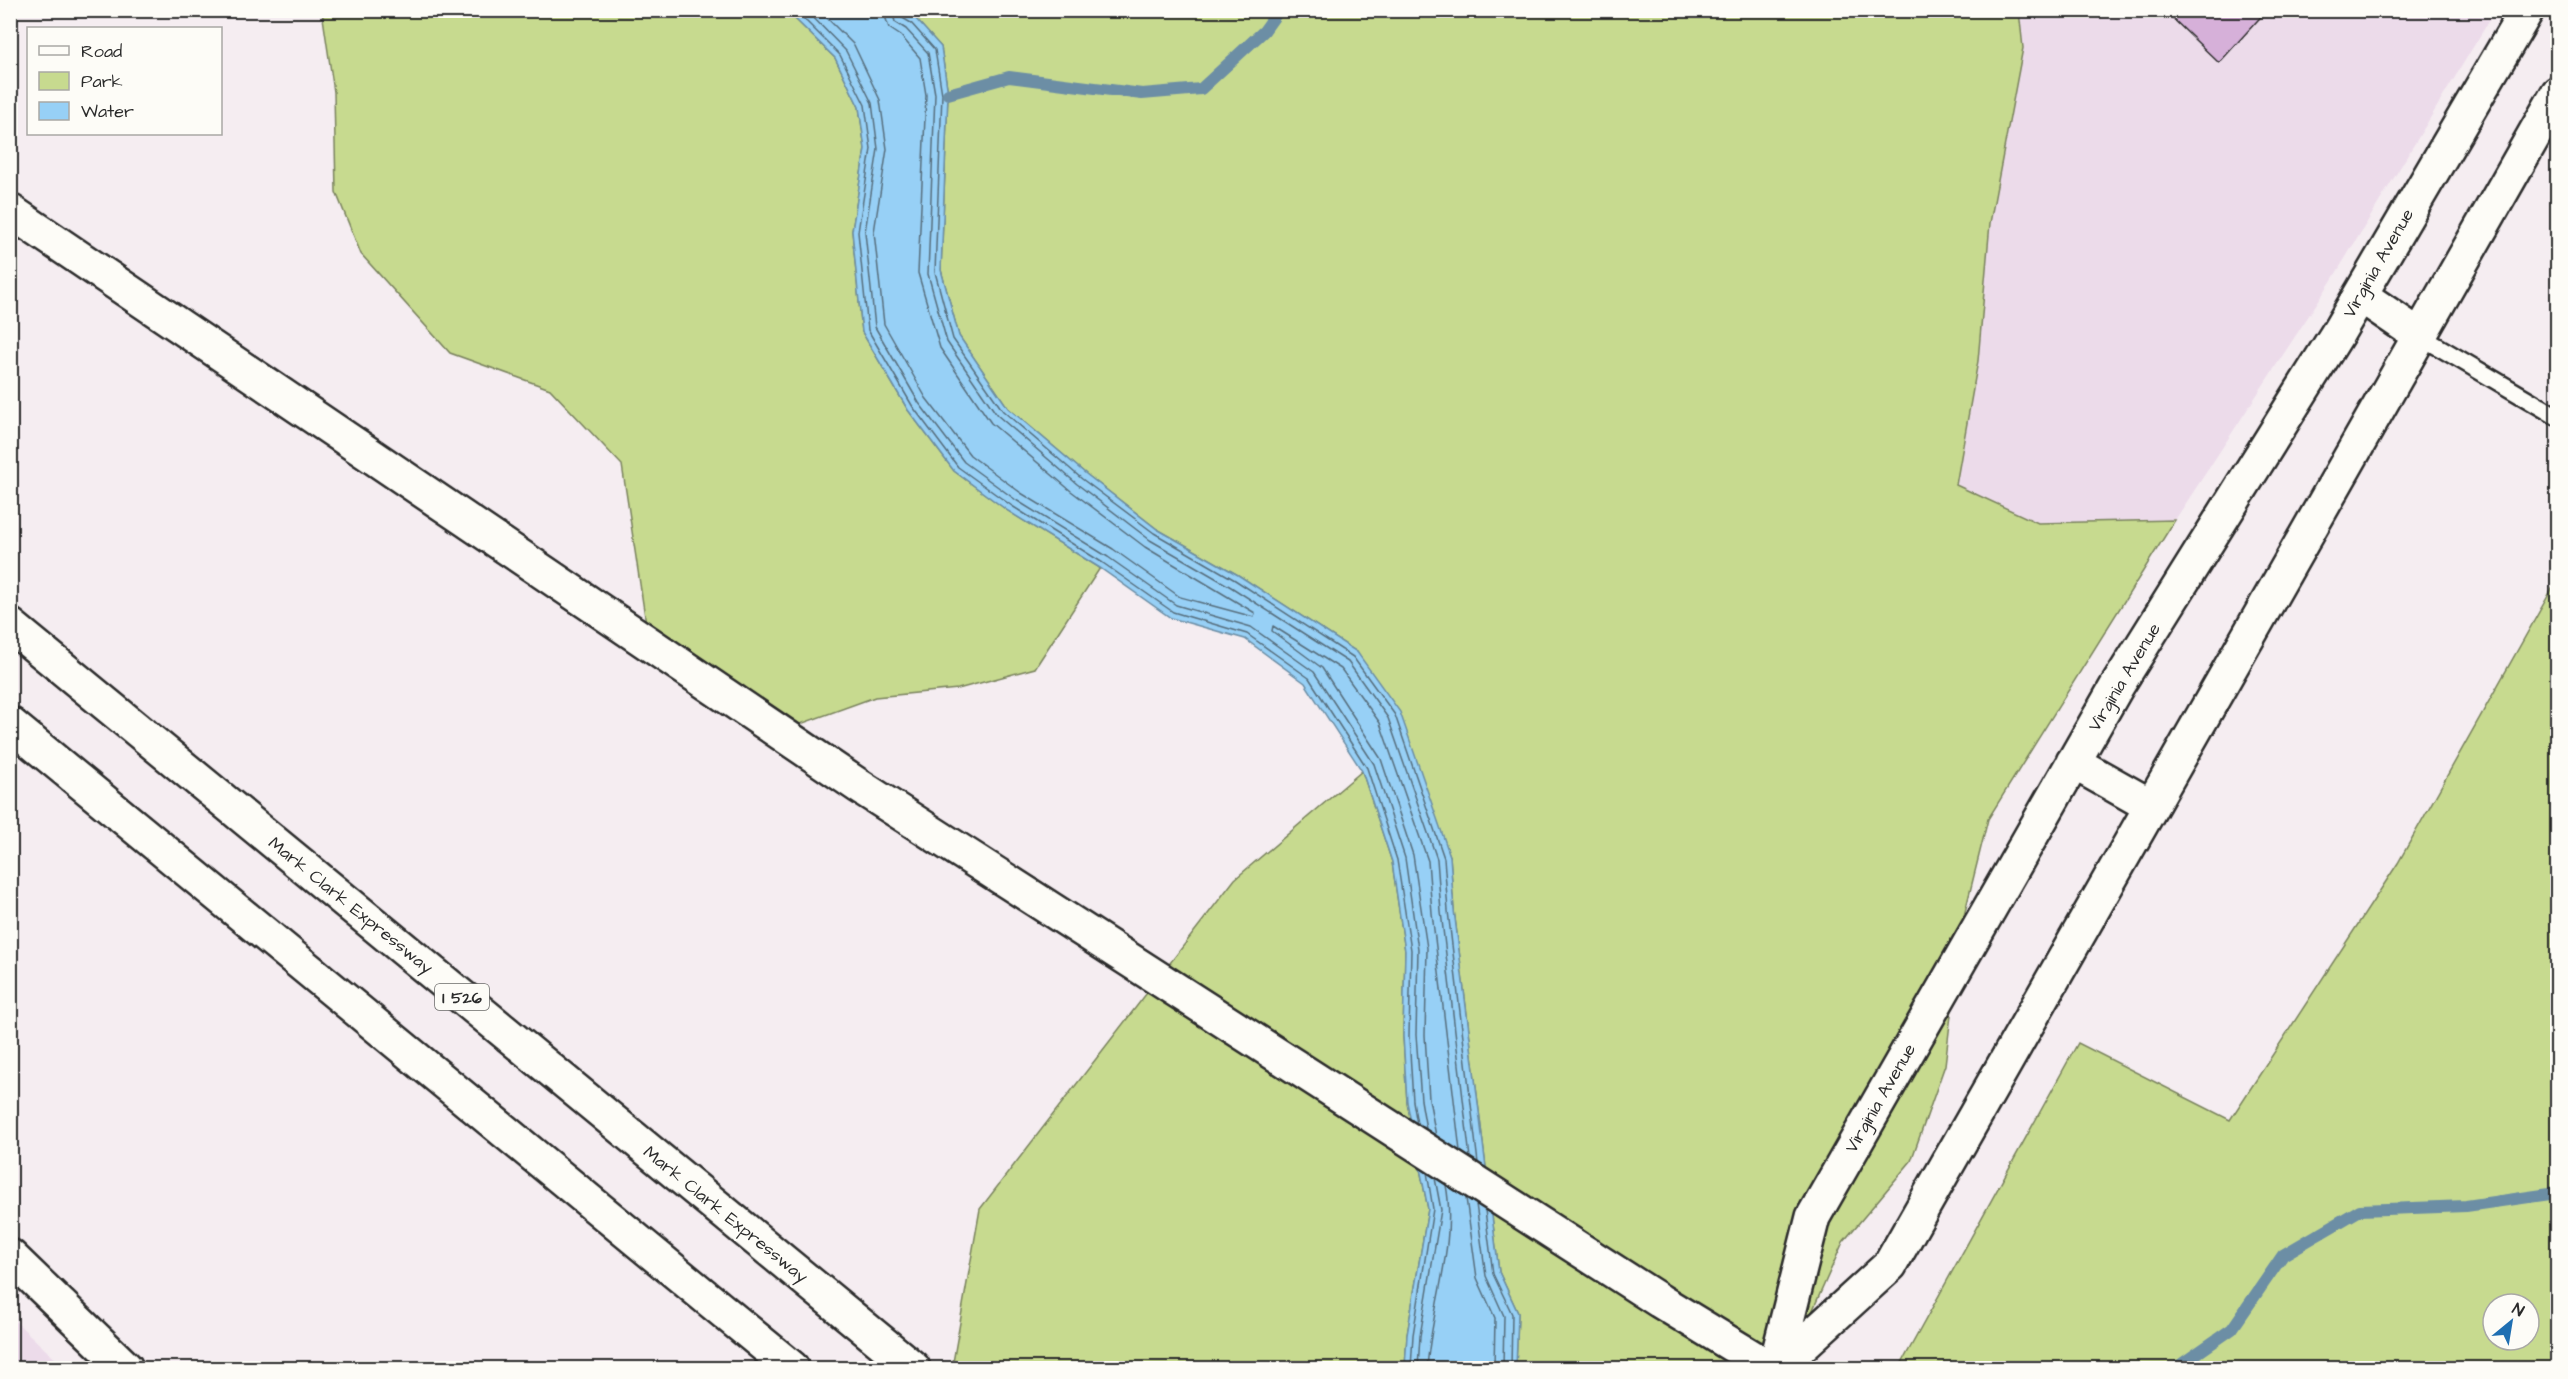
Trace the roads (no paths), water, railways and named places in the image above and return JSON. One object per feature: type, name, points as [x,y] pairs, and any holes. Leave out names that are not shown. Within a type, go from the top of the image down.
[{"type":"main road","name":"Virginia Avenue","points":[[1776,1368],[1812,1217],[2117,686],[2360,295],[2527,10]]},
{"type":"main road","name":"Virginia Avenue","points":[[1776,1368],[1890,1265],[2558,93]]},
{"type":"main road","points":[[10,211],[860,786],[1660,1301],[1770,1368]]},
{"type":"main road","points":[[2360,295],[2420,336]]},
{"type":"main road","name":"Mark Clark Expressway","points":[[10,625],[913,1368]]},
{"type":"main road","points":[[10,724],[792,1368]]},
{"type":"main road","points":[[2073,762],[2151,806]]},
{"type":"main road","points":[[10,1256],[126,1368]]},
{"type":"lane","points":[[2420,336],[2558,417]]},
{"type":"water","points":[[787,11],[901,11],[915,18],[941,47],[948,94],[941,270],[959,336],[1008,408],[1086,474],[1157,529],[1238,575],[1357,652],[1400,712],[1450,856],[1454,910],[1499,1272],[1518,1313],[1516,1368],[1405,1368],[1407,1335],[1428,1209],[1407,1102],[1403,1036],[1405,951],[1392,862],[1362,771],[1305,683],[1245,639],[1171,618],[1100,568],[1008,511],[954,471],[908,410],[862,332],[852,231],[865,149],[859,107],[835,58]]},
{"type":"waterway","points":[[948,94],[1009,77],[1142,94],[1201,89],[1264,31],[1279,10]]},
{"type":"waterway","points":[[2176,1368],[2232,1329],[2283,1255],[2360,1210],[2466,1206],[2550,1194],[2558,1190]]}]
